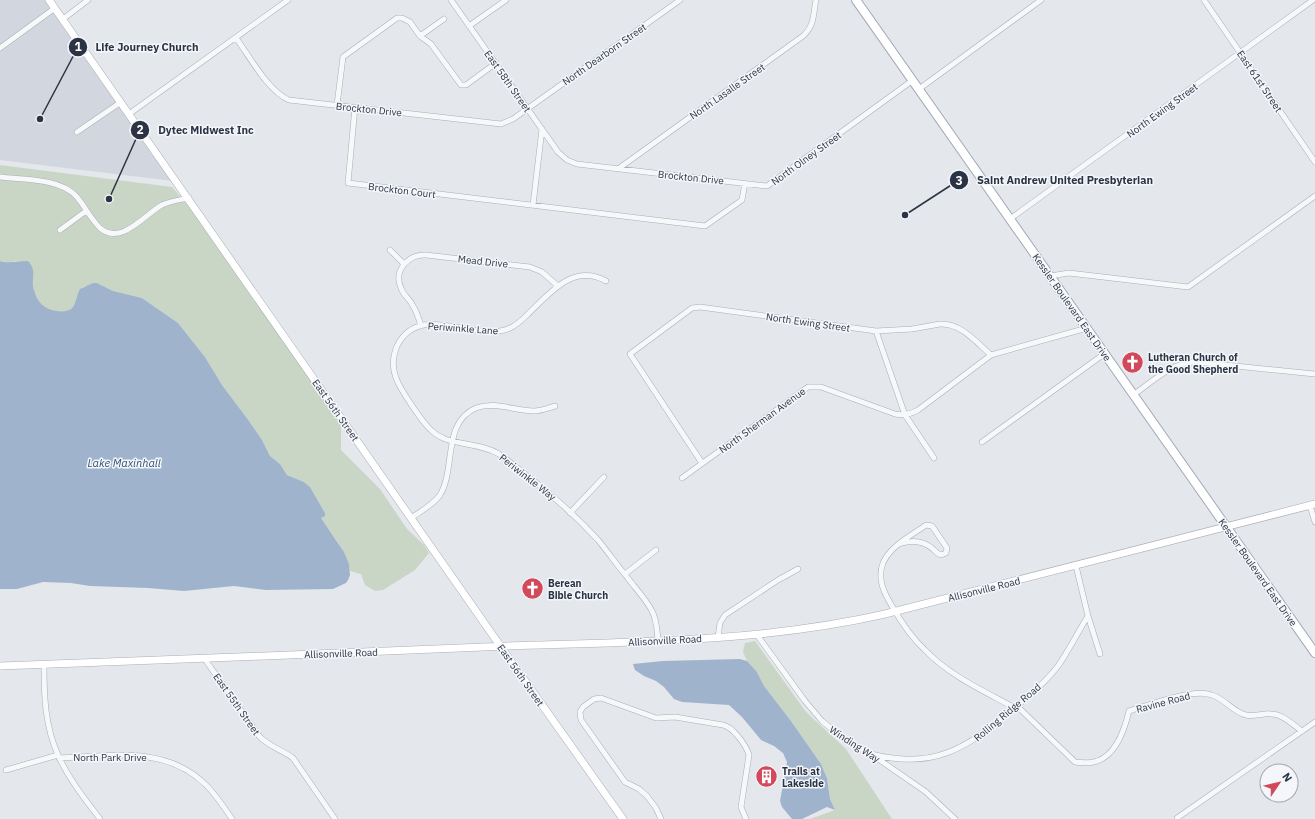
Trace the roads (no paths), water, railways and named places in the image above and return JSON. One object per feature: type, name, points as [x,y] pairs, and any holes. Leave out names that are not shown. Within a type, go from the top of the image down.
[{"type":"main road","name":"East 56th Street","points":[[50,0],[501,647],[623,819]]},
{"type":"main road","name":"Kessler Boulevard East Drive","points":[[856,0],[1315,653]]},
{"type":"main road","name":"Allisonville Road","points":[[0,666],[501,647],[757,635],[820,627],[895,612],[1313,505]]},
{"type":"street","points":[[62,19],[88,0]]},
{"type":"street","points":[[129,114],[288,0]]},
{"type":"street","name":"East 58th Street","points":[[451,0],[558,152],[567,160]]},
{"type":"street","points":[[469,26],[506,0]]},
{"type":"street","name":"North Dearborn Street","points":[[528,109],[680,0]]},
{"type":"street","name":"North Lasalle Street","points":[[618,169],[803,36],[810,29],[813,22],[816,0]]},
{"type":"street","points":[[919,89],[1041,0]]},
{"type":"street","name":"East 61st Street","points":[[1204,0],[1315,162]]},
{"type":"street","name":"North Ewing Street","points":[[1010,219],[1313,0]]},
{"type":"street","points":[[0,48],[55,8]]},
{"type":"street","points":[[337,105],[342,62],[346,55],[397,18],[408,20],[420,36],[431,44],[463,86],[496,64]]},
{"type":"street","points":[[420,36],[444,19]]},
{"type":"street","name":"Brockton Drive","points":[[236,38],[270,86],[282,97],[292,101],[498,124],[510,121],[528,109]]},
{"type":"street","name":"North Olney Street","points":[[745,183],[767,186],[913,80]]},
{"type":"street","points":[[77,132],[121,102]]},
{"type":"street","name":"Brockton Court","points":[[355,107],[348,183],[705,226],[742,200],[745,183]]},
{"type":"street","points":[[533,205],[542,129]]},
{"type":"street","name":"Brockton Drive","points":[[567,160],[577,164],[745,183]]},
{"type":"street","points":[[0,177],[48,182],[64,186],[75,196],[102,230],[109,234],[116,234],[127,230],[165,204],[189,198]]},
{"type":"street","points":[[1050,276],[1069,273],[1188,287],[1315,196]]},
{"type":"street","points":[[60,230],[86,211]]},
{"type":"street","points":[[390,250],[404,264],[399,275],[399,282],[402,291],[414,306],[421,326]]},
{"type":"street","name":"Mead Drive","points":[[404,264],[414,256],[426,255],[518,265],[538,269],[547,275],[558,286]]},
{"type":"street","name":"Periwinkle Lane","points":[[421,326],[436,324],[492,331],[505,330],[519,323],[558,286],[569,279],[581,275],[596,276],[606,281]]},
{"type":"street","name":"North Ewing Street","points":[[702,463],[630,354],[689,310],[697,307],[876,331],[894,331],[947,324],[961,330],[991,355]]},
{"type":"street","name":"Periwinkle Way","points":[[421,326],[408,333],[398,344],[394,354],[394,371],[399,385],[430,429],[440,437],[486,448],[500,455],[550,493],[599,541],[653,612],[658,640]]},
{"type":"street","points":[[906,415],[918,410],[991,355],[1087,328]]},
{"type":"street","points":[[876,331],[906,415],[934,458]]},
{"type":"street","points":[[982,442],[1104,354]]},
{"type":"street","points":[[1133,395],[1173,367],[1186,362],[1315,374]]},
{"type":"street","name":"North Sherman Avenue","points":[[682,478],[808,387],[821,387],[893,413],[906,415]]},
{"type":"street","points":[[412,518],[431,504],[440,494],[444,484],[455,430],[467,413],[478,407],[491,405],[534,411],[555,406]]},
{"type":"street","points":[[570,513],[604,477]]},
{"type":"street","points":[[1313,505],[1315,522]]},
{"type":"street","points":[[899,544],[910,542],[923,543],[941,555],[945,554],[947,546],[930,524],[926,525],[899,544],[886,558],[880,575],[882,588],[895,612],[910,633],[925,651],[954,674],[1016,707]]},
{"type":"street","points":[[625,574],[656,550]]},
{"type":"street","points":[[1076,566],[1088,616],[1100,654]]},
{"type":"street","points":[[718,637],[720,623],[725,615],[798,569]]},
{"type":"street","name":"Rolling Ridge Road","points":[[871,754],[893,759],[923,759],[945,754],[972,742],[1016,707],[1041,685],[1054,671],[1088,616]]},
{"type":"street","name":"Winding Way","points":[[757,635],[805,701],[822,721],[846,741],[871,754],[926,792],[955,819]]},
{"type":"street","name":"East 55th Street","points":[[204,658],[259,736],[292,758],[335,819]]},
{"type":"street","points":[[44,665],[44,702],[48,721],[59,756],[68,773],[100,819]]},
{"type":"street","name":"Ravine Road","points":[[1016,707],[1075,762],[1087,763],[1098,761],[1106,756],[1115,747],[1129,711],[1196,693],[1206,693],[1216,696],[1239,712],[1247,715],[1279,715],[1302,731]]},
{"type":"street","points":[[659,818],[656,808],[647,796],[625,782],[581,720],[581,710],[596,698],[604,698],[656,718],[674,717],[723,725],[730,728],[747,750],[749,755],[741,807],[746,819]]},
{"type":"street","points":[[1178,818],[1315,722]]},
{"type":"street","name":"North Park Drive","points":[[6,770],[59,756],[139,755],[154,757],[186,769],[205,784],[214,793],[232,819]]},
{"type":"water","name":"Lake Maxinhall","points":[[0,261],[28,261],[33,269],[33,286],[35,294],[39,302],[49,309],[64,311],[72,309],[80,289],[93,283],[97,283],[113,291],[142,298],[178,323],[205,357],[222,385],[262,440],[270,456],[280,464],[287,475],[304,482],[310,487],[325,513],[325,516],[321,518],[344,552],[349,564],[350,575],[346,583],[333,589],[266,590],[234,586],[184,591],[43,582],[17,589],[0,589]]},
{"type":"water","points":[[740,659],[747,661],[757,672],[764,686],[821,764],[827,778],[830,799],[835,810],[827,807],[802,819],[792,819],[782,807],[780,801],[787,762],[783,753],[774,746],[761,740],[742,717],[729,705],[682,702],[674,699],[664,687],[656,681],[635,670],[633,664],[663,661]]},
{"type":"place","name":"Life Journey Church","points":[[40,119]]},
{"type":"place","name":"Dytec Midwest Inc","points":[[109,199]]},
{"type":"place","name":"Saint Andrew United Presbyterian","points":[[905,215]]},
{"type":"place","name":"Lutheran Church of the Good Shepherd","points":[[1132,363]]},
{"type":"place","name":"Berean Bible Church","points":[[532,589]]},
{"type":"place","name":"Trails at Lakeside","points":[[766,777]]}]
